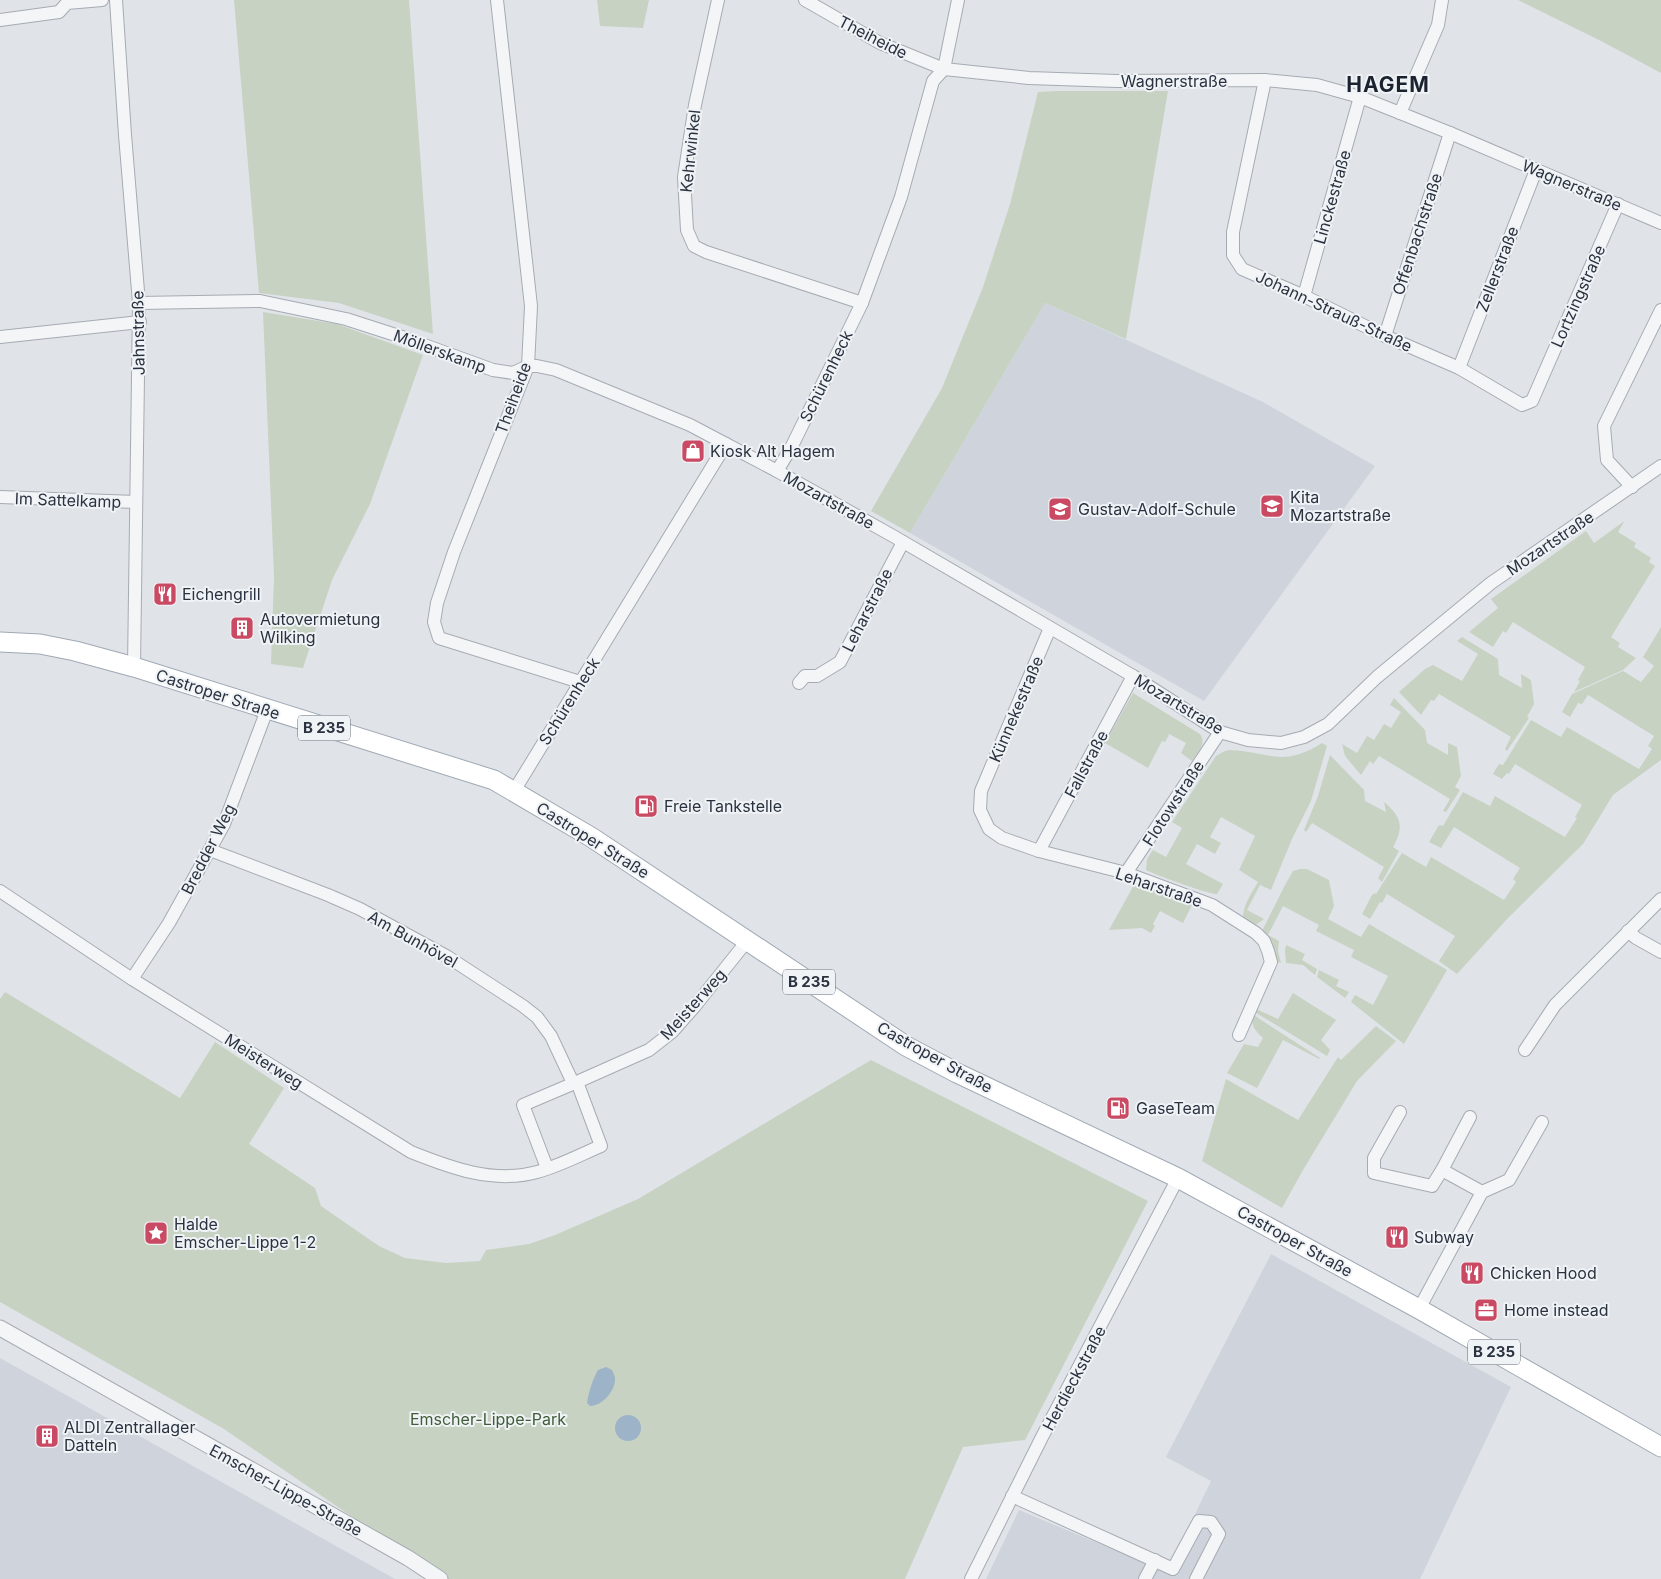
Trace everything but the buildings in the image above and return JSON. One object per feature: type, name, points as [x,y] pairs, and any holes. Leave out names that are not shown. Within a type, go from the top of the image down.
[{"type":"main road","name":"Castroper Straße","points":[[0,642],[40,644],[75,651],[134,667],[494,780],[591,837],[906,1046],[957,1073],[1178,1178],[1419,1309],[1661,1447]]},
{"type":"street","points":[[0,20],[59,12],[67,3],[102,0]]},
{"type":"street","name":"Jahnstraße","points":[[116,0],[140,322],[134,667]]},
{"type":"street","name":"Theiheide","points":[[496,0],[531,306],[528,366],[454,552],[437,603],[434,622],[439,638],[580,682]]},
{"type":"street","name":"Kehrwinkel","points":[[718,0],[694,106],[684,177],[687,230],[694,246],[706,252],[862,303]]},
{"type":"street","name":"Theiheide","points":[[805,0],[880,44],[944,69]]},
{"type":"street","points":[[944,69],[958,0]]},
{"type":"street","points":[[1400,113],[1438,25],[1442,0]]},
{"type":"street","name":"Schürenheck","points":[[777,470],[791,448],[862,303],[901,197],[933,81],[944,69]]},
{"type":"street","name":"Wagnerstraße","points":[[944,69],[1028,78],[1117,81],[1265,80],[1317,86],[1360,97],[1661,222]]},
{"type":"street","name":"Johann-Strauß-Straße","points":[[1265,80],[1233,232],[1233,255],[1242,269],[1304,296],[1384,336],[1459,368],[1522,405],[1532,400],[1538,388]]},
{"type":"street","name":"Linckestraße","points":[[1304,296],[1360,97]]},
{"type":"street","name":"Offenbachstraße","points":[[1384,336],[1450,133]]},
{"type":"street","name":"Zellerstraße","points":[[1459,368],[1536,170]]},
{"type":"street","name":"Lortzingstraße","points":[[1538,388],[1618,204]]},
{"type":"street","name":"Möllerskamp","points":[[139,303],[260,301],[346,320],[405,338],[493,370],[512,372],[528,366],[556,370],[690,425],[726,444]]},
{"type":"street","points":[[1632,487],[1607,460],[1604,426],[1661,310]]},
{"type":"street","points":[[0,337],[140,322]]},
{"type":"street","points":[[726,444],[777,470]]},
{"type":"street","name":"Schürenheck","points":[[514,791],[726,444]]},
{"type":"street","name":"Mozartstraße","points":[[777,470],[1133,676],[1220,732],[1248,740],[1281,743],[1304,738],[1328,724],[1377,677],[1491,583],[1661,466]]},
{"type":"street","name":"Im Sattelkamp","points":[[0,497],[136,502]]},
{"type":"street","name":"Leharstraße","points":[[799,683],[805,676],[817,676],[840,662],[902,542]]},
{"type":"street","name":"Künnekestraße","points":[[981,791],[1050,628]]},
{"type":"street","name":"Fallstraße","points":[[1038,851],[1133,676]]},
{"type":"street","name":"Bredder Weg","points":[[132,979],[169,923],[224,824],[267,710]]},
{"type":"street","name":"Flotowstraße","points":[[1126,873],[1220,732]]},
{"type":"street","name":"Leharstraße","points":[[981,791],[980,810],[989,828],[1002,838],[1038,851],[1126,873],[1212,905],[1256,933],[1264,941],[1271,962],[1239,1035]]},
{"type":"street","name":"Am Bunhövel","points":[[210,850],[360,909],[448,956],[537,1017],[551,1036],[575,1082]]},
{"type":"street","name":"Meisterweg","points":[[0,891],[132,979],[411,1152],[444,1165],[473,1174],[507,1177],[537,1172],[601,1146],[575,1082]]},
{"type":"street","points":[[1525,1050],[1554,1006],[1661,898]]},
{"type":"street","points":[[1628,931],[1636,938],[1661,952]]},
{"type":"street","name":"Meisterweg","points":[[547,1168],[523,1105],[649,1050],[672,1032],[747,941]]},
{"type":"street","points":[[1400,1112],[1374,1158],[1374,1174],[1432,1186],[1470,1117]]},
{"type":"street","points":[[1419,1309],[1482,1192],[1509,1180],[1542,1122]]},
{"type":"street","points":[[1442,1170],[1482,1192]]},
{"type":"street","name":"Herdieckstraße","points":[[971,1579],[1012,1496],[1178,1178]]},
{"type":"street","name":"Emscher-Lippe-Straße","points":[[0,1328],[408,1558],[440,1579]]},
{"type":"street","points":[[1012,1496],[1173,1568],[1199,1521],[1212,1522],[1219,1534],[1196,1579]]},
{"type":"street","points":[[1145,1579],[1155,1560]]},
{"type":"shaded area","name":"Gustav-Adolf-Schule","points":[[1045,303],[1263,402],[1375,466],[1204,701],[910,533]]},
{"type":"shaded area","points":[[1271,1254],[1511,1387],[1420,1579],[986,1579],[1019,1510],[1167,1572],[1211,1481],[1166,1457]]},
{"type":"shaded area","name":"ALDI Zentrallager Datteln","points":[[0,1358],[395,1579],[0,1579]]},
{"type":"green space","points":[[234,0],[409,0],[433,334],[339,303],[259,293]]},
{"type":"green space","points":[[597,0],[649,0],[643,28],[600,26]]},
{"type":"green space","points":[[1518,0],[1661,0],[1661,73],[1601,41]]},
{"type":"green space","points":[[1168,91],[1126,339],[1045,303],[910,533],[871,511],[942,388],[983,287],[1010,204],[1038,92]]},
{"type":"green space","points":[[263,312],[337,324],[423,355],[370,504],[332,580],[303,668],[271,664],[274,577]]},
{"type":"green space","points":[[1623,522],[1618,532],[1636,543],[1634,547],[1651,558],[1649,562],[1655,566],[1611,637],[1620,643],[1618,647],[1636,658],[1623,670],[1574,692],[1585,667],[1513,622],[1506,633],[1503,631],[1493,647],[1469,632],[1498,608],[1491,599],[1586,531],[1594,543]]},
{"type":"green space","points":[[1661,627],[1661,760],[1613,795],[1583,844],[1508,918],[1457,974],[1439,961],[1455,936],[1387,894],[1370,919],[1362,914],[1372,895],[1376,894],[1402,853],[1426,867],[1431,857],[1504,900],[1516,882],[1513,879],[1520,868],[1454,827],[1441,848],[1429,842],[1439,825],[1443,826],[1463,792],[1490,806],[1495,796],[1565,837],[1577,818],[1575,817],[1582,805],[1515,764],[1509,774],[1507,773],[1502,779],[1493,774],[1499,764],[1503,765],[1531,720],[1561,737],[1567,727],[1639,769],[1652,749],[1648,746],[1654,736],[1588,695],[1582,704],[1578,703],[1570,717],[1562,712],[1572,694],[1623,671],[1641,682],[1654,666],[1643,657]]},
{"type":"green space","points":[[1462,637],[1498,659],[1499,675],[1522,688],[1521,674],[1531,680],[1534,704],[1527,717],[1529,718],[1507,751],[1505,749],[1511,737],[1439,694],[1434,701],[1431,700],[1421,715],[1399,692],[1425,669],[1433,665],[1462,681],[1478,654],[1457,641]]},
{"type":"green space","points":[[1133,693],[1200,734],[1203,741],[1192,761],[1181,753],[1186,743],[1167,733],[1169,735],[1165,742],[1162,741],[1148,768],[1105,743]]},
{"type":"green space","points":[[1394,698],[1425,730],[1427,743],[1448,755],[1448,743],[1457,747],[1461,776],[1455,787],[1460,790],[1446,812],[1443,811],[1450,799],[1379,756],[1373,764],[1370,761],[1361,775],[1345,756],[1342,744],[1357,753],[1367,736],[1374,740],[1384,724],[1391,728],[1401,712],[1390,705]]},
{"type":"green space","points":[[1322,743],[1327,746],[1311,801],[1292,839],[1271,890],[1260,885],[1247,910],[1264,919],[1253,927],[1243,922],[1243,916],[1247,901],[1258,882],[1239,870],[1255,836],[1221,817],[1210,837],[1221,843],[1215,854],[1197,844],[1186,864],[1223,884],[1217,894],[1193,888],[1146,870],[1147,859],[1153,850],[1166,857],[1182,828],[1172,822],[1216,756],[1230,750],[1286,757],[1308,751]]},
{"type":"green space","points":[[1330,755],[1364,790],[1365,801],[1386,812],[1384,802],[1398,818],[1399,834],[1393,847],[1399,851],[1382,882],[1378,878],[1384,867],[1312,823],[1306,832],[1304,830],[1318,796]]},
{"type":"green space","points":[[1307,869],[1329,880],[1334,906],[1328,919],[1361,937],[1369,924],[1447,970],[1404,1044],[1351,1002],[1355,995],[1373,1005],[1388,976],[1351,957],[1354,950],[1316,931],[1319,925],[1283,906],[1268,935],[1279,941],[1278,951],[1281,963],[1277,962],[1261,933],[1293,871]]},
{"type":"green space","points":[[1134,885],[1165,893],[1192,905],[1183,923],[1160,911],[1153,924],[1155,926],[1151,933],[1142,928],[1109,930]]},
{"type":"green space","points":[[1286,945],[1305,954],[1302,960],[1317,969],[1315,975],[1303,965],[1286,963]]},
{"type":"green space","points":[[1319,970],[1339,980],[1336,986],[1349,992],[1345,998],[1317,977]]},
{"type":"green space","name":"Emscher-Lippe-Park","points":[[5,992],[180,1098],[215,1042],[284,1088],[249,1144],[315,1188],[321,1206],[379,1246],[405,1258],[446,1263],[480,1261],[486,1250],[529,1244],[555,1235],[638,1199],[871,1060],[1148,1201],[1025,1440],[963,1447],[905,1579],[443,1579],[224,1429],[0,1302],[0,999]]},
{"type":"green space","points":[[1293,993],[1336,1020],[1321,1040],[1330,1050],[1327,1056],[1253,1011],[1254,1008],[1278,1019]]},
{"type":"green space","points":[[1252,1014],[1320,1058],[1283,1040],[1257,1088],[1227,1073],[1244,1044],[1258,1047],[1263,1038],[1254,1027]]},
{"type":"green space","points":[[1376,1026],[1396,1041],[1357,1081],[1282,1208],[1202,1161],[1226,1079],[1298,1120],[1338,1057],[1341,1060]]},
{"type":"water","points":[[606,1367],[612,1370],[615,1377],[611,1392],[603,1401],[590,1406],[587,1403],[594,1378],[598,1370]]},
{"type":"water","points":[[628,1415],[637,1419],[641,1428],[637,1437],[628,1441],[619,1437],[615,1428],[619,1419]]},
{"type":"place","name":"Kiosk Alt Hagem","points":[[693,451]]},
{"type":"place","name":"Kita Mozartstraße","points":[[1272,506]]},
{"type":"place","name":"Gustav-Adolf-Schule","points":[[1060,509]]},
{"type":"place","name":"Eichengrill","points":[[165,594]]},
{"type":"place","name":"Autovermietung Wilking","points":[[242,628]]},
{"type":"place","name":"Freie Tankstelle","points":[[646,806]]},
{"type":"place","name":"GaseTeam","points":[[1118,1108]]},
{"type":"place","name":"Halde Emscher-Lippe 1-2","points":[[156,1233]]},
{"type":"place","name":"Subway","points":[[1397,1237]]},
{"type":"place","name":"Chicken Hood","points":[[1472,1273]]},
{"type":"place","name":"Home instead","points":[[1486,1310]]},
{"type":"place","name":"ALDI Zentrallager Datteln","points":[[47,1436]]},
{"type":"district","name":"HAGEM","points":[[1388,85]]}]
